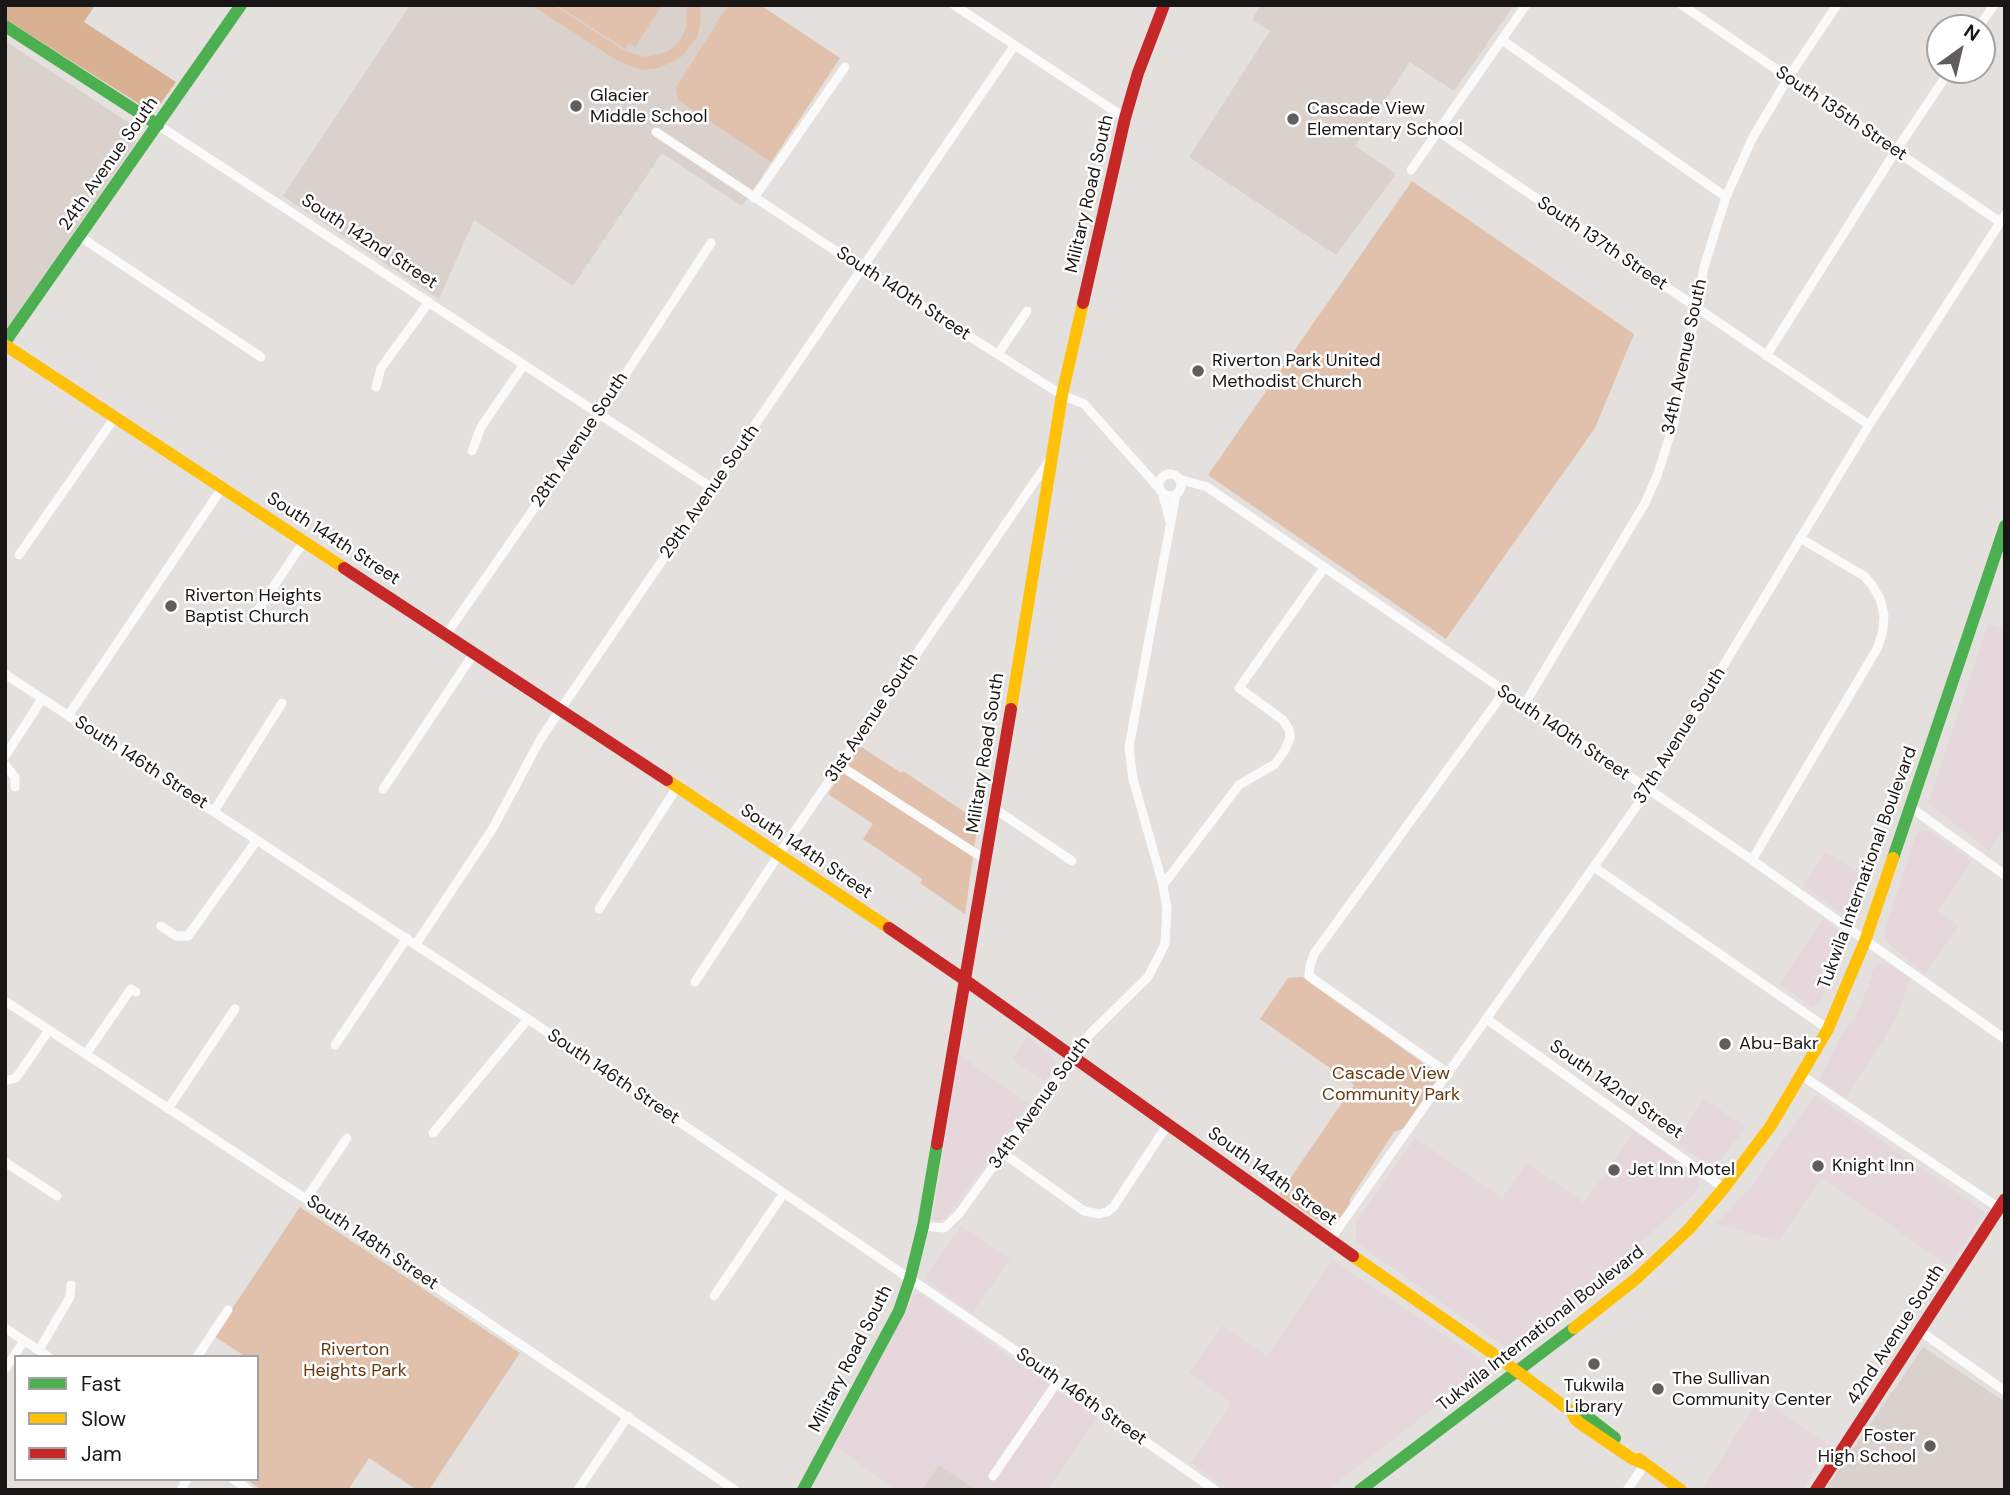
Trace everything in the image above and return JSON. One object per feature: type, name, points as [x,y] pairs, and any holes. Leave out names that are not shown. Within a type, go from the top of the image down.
[{"type":"street","name":"24th Avenue South","points":[[5,344],[241,5]]},
{"type":"street","points":[[954,5],[1125,118]]},
{"type":"street","name":"Military Road South","points":[[803,1490],[899,1311],[923,1226],[995,809],[1062,395],[1125,118],[1138,73],[1164,5]]},
{"type":"street","points":[[1411,170],[1525,5]]},
{"type":"street","name":"South 135th Street","points":[[1682,5],[1895,152],[2002,219]]},
{"type":"street","name":"34th Avenue South","points":[[1524,705],[1649,494],[1674,424],[1696,308],[1717,220],[1752,139],[1788,78],[1838,5]]},
{"type":"street","name":"South 142nd Street","points":[[5,26],[712,488]]},
{"type":"street","points":[[1502,40],[1726,197]]},
{"type":"street","name":"29th Avenue South","points":[[416,944],[493,828],[540,740],[1014,46]]},
{"type":"street","points":[[754,198],[845,67]]},
{"type":"street","points":[[1766,356],[1941,84]]},
{"type":"street","name":"South 140th Street","points":[[656,132],[863,269],[1062,395],[1084,404],[1161,491]]},
{"type":"street","name":"South 137th Street","points":[[1438,132],[1870,425]]},
{"type":"street","name":"37th Avenue South","points":[[1330,1240],[1648,790],[1870,425],[2002,219]]},
{"type":"street","points":[[79,236],[261,357]]},
{"type":"street","name":"28th Avenue South","points":[[446,635],[599,415],[711,243]]},
{"type":"street","points":[[376,387],[381,368],[429,302]]},
{"type":"street","points":[[998,354],[1027,312]]},
{"type":"street","name":"South 144th Street","points":[[5,344],[779,854],[965,980],[1518,1372],[1572,1412],[1581,1424],[1681,1490]]},
{"type":"street","points":[[472,451],[481,427],[523,366]]},
{"type":"street","points":[[19,555],[115,417]]},
{"type":"street","name":"31st Avenue South","points":[[695,982],[839,765],[1052,456]]},
{"type":"street","name":"South 140th Street","points":[[1140,465],[1162,477]]},
{"type":"street","points":[[1161,491],[1170,497],[1181,485],[1170,474],[1162,477],[1161,491],[1171,527]]},
{"type":"street","name":"South 140th Street","points":[[1181,485],[1199,482],[1208,486],[1752,860],[2005,1038]]},
{"type":"street","name":"34th Avenue South","points":[[923,1226],[944,1228],[950,1224],[1072,1056],[1090,1034],[1140,986],[1158,960],[1165,944],[1168,927],[1163,885],[1133,779],[1129,747],[1181,485]]},
{"type":"street","points":[[68,716],[222,488]]},
{"type":"street","name":"Tukwila International Boulevard","points":[[1360,1490],[1518,1372],[1637,1278],[1684,1235],[1770,1127],[1828,1029],[1865,941],[2005,526]]},
{"type":"street","points":[[1752,860],[1878,647],[1883,630],[1884,615],[1880,599],[1864,576],[1800,538]]},
{"type":"street","points":[[256,612],[304,541]]},
{"type":"street","points":[[1163,885],[1239,785],[1275,764],[1285,750],[1290,738],[1289,729],[1283,720],[1239,688],[1324,568]]},
{"type":"street","points":[[383,789],[474,653]]},
{"type":"street","name":"South 146th Street","points":[[5,674],[528,1019],[1215,1490]]},
{"type":"street","points":[[1449,1073],[1309,976],[1314,954],[1504,692]]},
{"type":"street","points":[[5,756],[42,699]]},
{"type":"street","points":[[214,811],[282,703]]},
{"type":"street","points":[[5,765],[15,777],[15,787]]},
{"type":"street","points":[[839,765],[986,860]]},
{"type":"street","points":[[598,909],[677,787]]},
{"type":"street","points":[[1910,807],[2005,875]]},
{"type":"street","points":[[995,809],[1072,861]]},
{"type":"street","points":[[160,926],[176,936],[188,936],[257,840]]},
{"type":"street","points":[[1594,867],[1828,1029]]},
{"type":"street","points":[[335,1045],[407,938]]},
{"type":"street","points":[[86,1054],[131,989],[136,992]]},
{"type":"street","name":"South 148th Street","points":[[5,1001],[306,1199],[735,1490]]},
{"type":"street","points":[[168,1109],[235,1009]]},
{"type":"street","points":[[433,1133],[528,1019]]},
{"type":"street","name":"South 142nd Street","points":[[1488,1020],[1724,1188]]},
{"type":"street","points":[[5,1082],[16,1078],[50,1030]]},
{"type":"street","points":[[1801,1075],[2002,1203]]},
{"type":"street","points":[[1003,1153],[1084,1211],[1099,1214],[1114,1206],[1168,1124]]},
{"type":"street","points":[[306,1199],[347,1138]]},
{"type":"street","points":[[5,1163],[57,1196]]},
{"type":"street","points":[[715,1296],[784,1193]]},
{"type":"street","name":"42nd Avenue South","points":[[1816,1490],[2002,1203]]},
{"type":"street","points":[[39,1350],[69,1297],[72,1285]]},
{"type":"street","points":[[198,1355],[228,1310]]},
{"type":"street","points":[[5,1328],[46,1355]]},
{"type":"street","points":[[1920,1331],[2005,1391]]},
{"type":"street","points":[[14,1355],[24,1341]]},
{"type":"street","points":[[993,1476],[1058,1381]]},
{"type":"street","points":[[578,1490],[628,1416]]},
{"type":"street","points":[[1627,1490],[1644,1464]]},
{"type":"shaded area","points":[[5,5],[95,5],[84,22],[176,82],[161,103],[152,108],[141,105],[5,19]]},
{"type":"shaded area","name":"Glacier Middle School","points":[[410,5],[760,5],[840,58],[742,206],[662,153],[573,286],[474,220],[439,299],[283,196]]},
{"type":"shaded area","name":"Cascade View Elementary School","points":[[1260,5],[1514,5],[1454,91],[1410,62],[1355,146],[1396,174],[1336,255],[1189,157],[1270,31],[1252,20]]},
{"type":"shaded area","points":[[5,41],[129,123],[136,142],[5,331]]},
{"type":"shaded area","points":[[1988,624],[1999,628],[2005,634],[2005,828],[1989,851],[1928,803]]},
{"type":"shaded area","points":[[1929,831],[1972,861],[1938,911],[1959,926],[1925,974],[1889,944],[1884,933],[1916,834]]},
{"type":"shaded area","points":[[1825,852],[1865,877],[1856,903],[1849,911],[1840,912],[1803,886]]},
{"type":"shaded area","points":[[1823,919],[1840,931],[1843,941],[1821,1000],[1812,1007],[1779,984]]},
{"type":"shaded area","points":[[1881,963],[1889,964],[1910,978],[1895,1021],[1845,1098],[1820,1078],[1846,1027],[1854,1020],[1872,978],[1872,971]]},
{"type":"shaded area","points":[[1027,1037],[1056,1060],[1045,1081],[1012,1059]]},
{"type":"shaded area","points":[[959,1055],[1029,1104],[946,1218],[936,1222],[933,1218]]},
{"type":"shaded area","points":[[1815,1095],[1985,1212],[1949,1266],[1822,1178],[1779,1241],[1717,1224],[1754,1183]]},
{"type":"shaded area","points":[[1704,1099],[1746,1127],[1716,1165],[1710,1167],[1675,1142]]},
{"type":"shaded area","points":[[1634,1132],[1698,1175],[1699,1187],[1601,1278],[1508,1346],[1502,1345],[1356,1242],[1356,1222],[1415,1138],[1502,1198],[1527,1163],[1584,1203]]},
{"type":"shaded area","points":[[962,1226],[1010,1259],[972,1313],[926,1280],[926,1275]]},
{"type":"shaded area","points":[[1332,1260],[1479,1358],[1482,1369],[1327,1490],[1230,1490],[1191,1463],[1232,1403],[1189,1373],[1222,1326],[1267,1356]]},
{"type":"shaded area","points":[[919,1293],[1097,1418],[1048,1490],[976,1490],[939,1465],[922,1490],[896,1490],[835,1446],[914,1295]]},
{"type":"shaded area","name":"Foster High School","points":[[1923,1347],[2005,1402],[2005,1490],[1825,1490]]},
{"type":"shaded area","points":[[1760,1397],[1830,1446],[1802,1490],[1702,1490]]},
{"type":"shaded area","points":[[939,1465],[976,1490],[922,1490]]},
{"type":"green space","points":[[531,5],[554,5],[623,50],[645,57],[667,52],[679,42],[686,28],[687,5],[700,5],[701,20],[697,37],[681,57],[659,68],[642,70],[618,61]]},
{"type":"green space","points":[[557,5],[662,5],[635,47],[629,43],[625,49]]},
{"type":"green space","points":[[728,5],[760,5],[840,58],[771,162],[678,100],[676,88]]},
{"type":"green space","points":[[1412,181],[1634,334],[1595,428],[1446,639],[1208,475]]},
{"type":"green space","points":[[860,746],[978,821],[965,914],[920,883],[922,879],[863,839],[873,824],[828,794]]},
{"type":"green space","name":"Cascade View Community Park","points":[[1302,977],[1433,1070],[1438,1077],[1404,1128],[1394,1132],[1350,1199],[1350,1205],[1339,1220],[1333,1223],[1322,1223],[1279,1195],[1354,1085],[1260,1019],[1288,978]]},
{"type":"green space","name":"Riverton Heights Park","points":[[300,1207],[520,1353],[429,1490],[417,1490],[369,1458],[348,1490],[262,1490],[249,1481],[259,1481],[259,1355],[243,1355],[214,1336]]},
{"type":"traffic: fast","points":[[5,342],[241,5]]},
{"type":"traffic: fast","points":[[5,26],[158,125]]},
{"type":"traffic: fast","points":[[1893,858],[2005,526]]},
{"type":"traffic: fast","points":[[803,1490],[899,1311],[923,1226],[937,1144]]},
{"type":"traffic: fast","points":[[1360,1490],[1574,1328]]},
{"type":"traffic: fast","points":[[1572,1412],[1580,1411],[1615,1438]]},
{"type":"traffic: slow","points":[[1011,709],[1062,395],[1083,303]]},
{"type":"traffic: slow","points":[[5,345],[344,568]]},
{"type":"traffic: slow","points":[[667,780],[889,928]]},
{"type":"traffic: slow","points":[[1574,1328],[1637,1278],[1689,1229],[1770,1127],[1828,1029],[1865,941],[1893,858]]},
{"type":"traffic: slow","points":[[1353,1256],[1495,1355],[1572,1412],[1581,1424],[1631,1458],[1645,1464]]},
{"type":"traffic: slow","points":[[1639,1459],[1681,1490]]},
{"type":"traffic: jam","points":[[1083,303],[1125,118],[1138,73],[1164,5]]},
{"type":"traffic: jam","points":[[344,568],[667,780]]},
{"type":"traffic: jam","points":[[937,1144],[1011,709]]},
{"type":"traffic: jam","points":[[889,928],[1353,1256]]},
{"type":"traffic: jam","points":[[1816,1490],[2005,1199]]},
{"type":"place","name":"Glacier Middle School","points":[[576,106]]},
{"type":"place","name":"Cascade View Elementary School","points":[[1293,119]]},
{"type":"place","name":"Riverton Park United Methodist Church","points":[[1198,371]]},
{"type":"place","name":"Riverton Heights Baptist Church","points":[[171,606]]},
{"type":"place","name":"Abu-Bakr","points":[[1725,1044]]},
{"type":"place","name":"Knight Inn","points":[[1818,1166]]},
{"type":"place","name":"Jet Inn Motel","points":[[1614,1170]]},
{"type":"place","name":"Tukwila Library","points":[[1594,1364]]},
{"type":"place","name":"The Sullivan Community Center","points":[[1658,1389]]},
{"type":"place","name":"Foster High School","points":[[1930,1446]]}]
